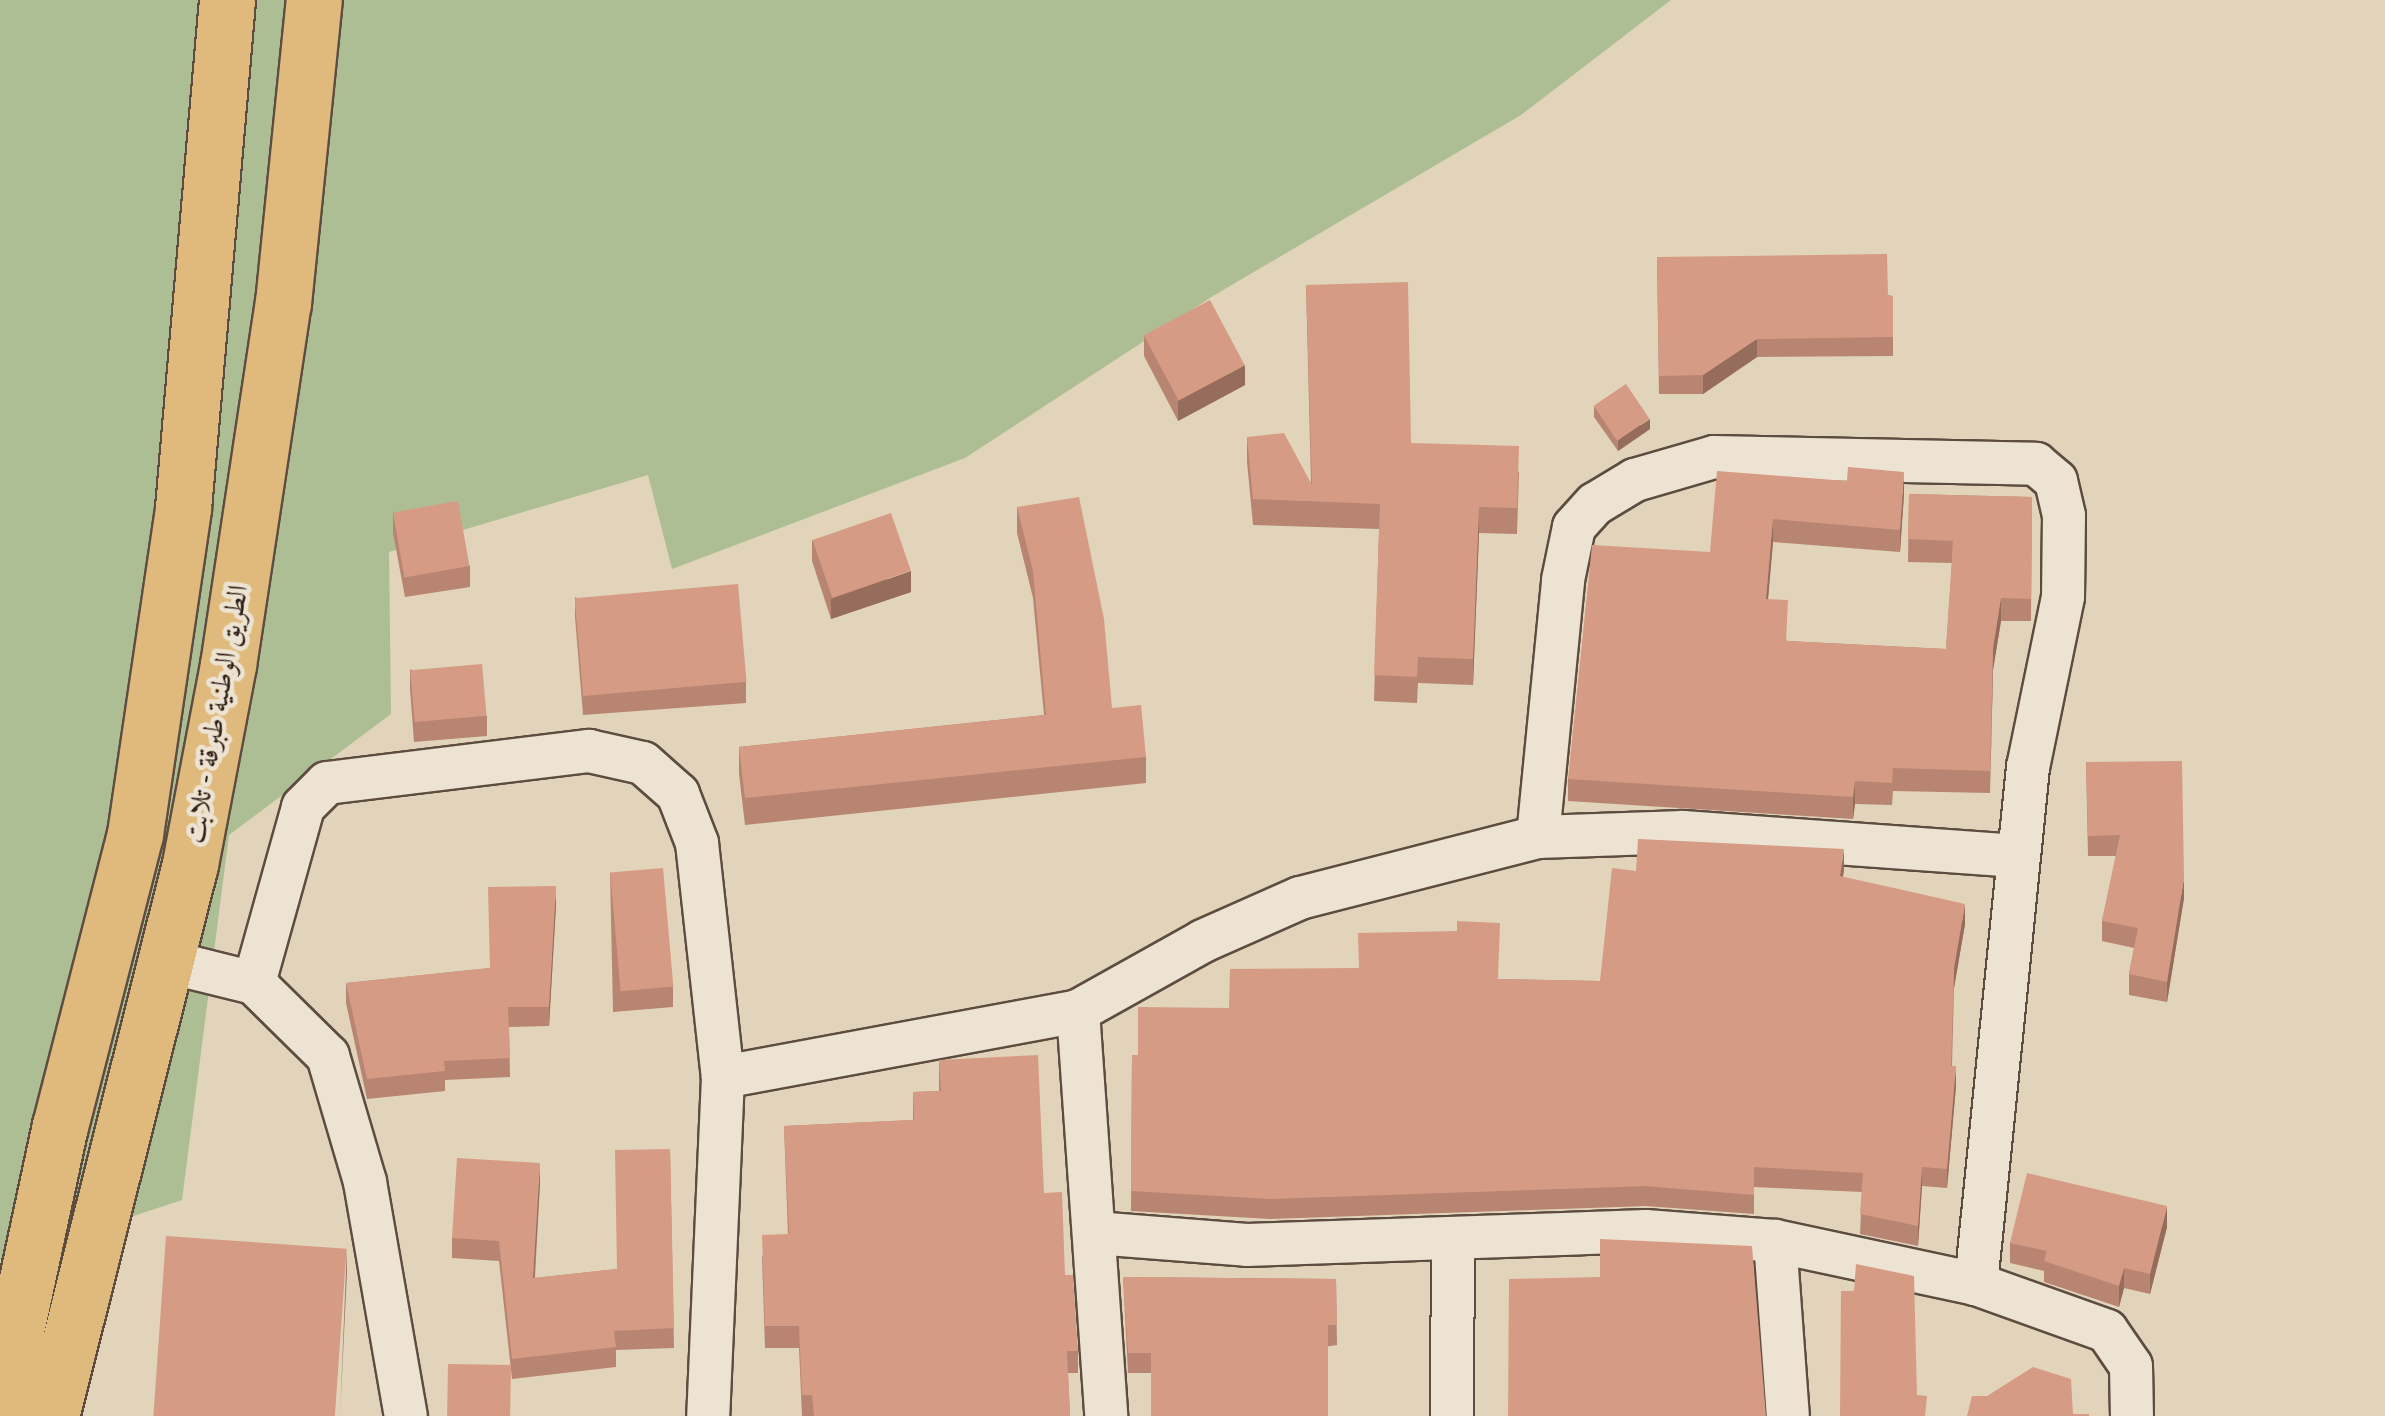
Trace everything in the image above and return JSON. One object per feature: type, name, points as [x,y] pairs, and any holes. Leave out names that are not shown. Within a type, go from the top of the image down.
[{"type":"main road","points":[[0,1404],[60,1126],[135,834],[183,508],[226,0]]},
{"type":"main road","name":"الطريق الوطنية طبرقة - تلابت","points":[[51,1416],[165,962],[228,665],[283,304],[314,0]]},
{"type":"street","points":[[1538,838],[1574,527],[1595,504],[1635,480],[1714,457],[1854,456],[2036,464],[2056,481],[2064,516],[2063,597],[2028,767],[1976,1284]]},
{"type":"street","points":[[254,983],[303,807],[327,784],[588,751],[642,763],[678,794],[698,843],[723,1077],[708,1416]]},
{"type":"street","points":[[723,1077],[1078,1011],[1203,941],[1300,898],[1538,838],[1683,832],[2017,856]]},
{"type":"street","points":[[165,962],[254,983],[328,1056],[364,1182],[406,1416]]},
{"type":"street","points":[[1078,1011],[1106,1416]]},
{"type":"street","points":[[1096,1233],[1248,1245],[1453,1242],[1646,1231],[1775,1241],[1976,1284],[2107,1331],[2131,1366],[2132,1416]]},
{"type":"street","points":[[1775,1241],[1788,1416]]},
{"type":"street","points":[[1452,1416],[1453,1242]]},
{"type":"green space","points":[[0,0],[1671,0],[1521,115],[1213,296],[965,458],[672,569],[648,475],[389,552],[391,714],[229,835],[182,1200],[0,1260]]},
{"type":"building","points":[[1887,254],[1893,337],[1757,339],[1703,375],[1659,376],[1657,257]]},
{"type":"building","points":[[1408,282],[1411,443],[1519,446],[1517,508],[1479,507],[1473,659],[1418,657],[1417,677],[1374,675],[1380,504],[1253,499],[1247,437],[1284,433],[1312,485],[1306,285]]},
{"type":"building","points":[[1210,300],[1245,365],[1179,401],[1144,335]]},
{"type":"building","points":[[1626,384],[1649,419],[1617,441],[1594,406]]},
{"type":"building","points":[[1848,467],[1904,472],[1900,530],[1773,519],[1766,599],[1788,600],[1786,641],[1946,649],[1953,541],[1908,539],[1909,494],[2032,497],[2031,599],[2001,598],[1993,648],[1990,771],[1893,768],[1892,783],[1855,781],[1853,797],[1568,779],[1592,545],[1710,552],[1717,471],[1847,481]]},
{"type":"building","points":[[1079,497],[1104,619],[1112,708],[1141,705],[1146,757],[745,798],[739,747],[1046,715],[1033,571],[1017,507]]},
{"type":"building","points":[[458,501],[469,566],[404,577],[393,512]]},
{"type":"building","points":[[891,513],[911,571],[832,598],[813,540]]},
{"type":"building","points":[[738,584],[747,682],[583,696],[575,598]]},
{"type":"building","points":[[482,664],[487,716],[415,722],[410,670]]},
{"type":"building","points":[[2182,761],[2184,878],[2167,982],[2129,974],[2138,928],[2102,921],[2120,835],[2088,836],[2086,762]]},
{"type":"building","points":[[1638,839],[1844,849],[1840,876],[1965,904],[1954,968],[1951,1066],[1956,1066],[1947,1169],[1922,1167],[1918,1226],[1860,1214],[1863,1173],[1754,1167],[1754,1195],[1645,1186],[1270,1199],[1131,1191],[1132,1055],[1138,1055],[1138,1007],[1229,1008],[1230,969],[1359,968],[1358,933],[1457,931],[1457,921],[1500,923],[1498,979],[1600,981],[1612,868],[1636,871]]},
{"type":"building","points":[[663,868],[673,987],[621,991],[610,873]]},
{"type":"building","points":[[556,886],[549,1007],[508,1007],[510,1058],[444,1061],[445,1071],[367,1079],[346,983],[490,968],[488,887]]},
{"type":"building","points":[[1038,1055],[1044,1193],[1062,1192],[1065,1275],[1073,1275],[1078,1351],[1067,1351],[1070,1416],[814,1416],[812,1395],[802,1395],[799,1326],[765,1326],[762,1235],[789,1234],[784,1126],[914,1120],[913,1092],[941,1091],[939,1060]]},
{"type":"building","points":[[670,1149],[674,1328],[614,1331],[616,1347],[512,1359],[499,1241],[452,1238],[457,1158],[540,1163],[533,1278],[617,1269],[615,1150]]},
{"type":"building","points":[[2027,1173],[2167,1206],[2150,1274],[2124,1268],[2119,1286],[2044,1261],[2047,1251],[2010,1243]]},
{"type":"building","points":[[166,1236],[347,1249],[335,1416],[153,1416]]},
{"type":"building","points":[[1600,1239],[1752,1246],[1766,1416],[1508,1416],[1509,1279],[1600,1277]]},
{"type":"building","points":[[1856,1264],[1914,1276],[1917,1395],[1927,1396],[1925,1416],[1840,1416],[1841,1291],[1854,1291]]},
{"type":"building","points":[[1123,1277],[1336,1279],[1337,1325],[1328,1325],[1328,1416],[1151,1416],[1151,1353],[1128,1353]]},
{"type":"building","points":[[448,1364],[511,1365],[510,1416],[447,1416]]},
{"type":"building","points":[[2033,1367],[2071,1379],[2073,1414],[2089,1416],[1967,1416],[1972,1396],[1987,1396]]}]
